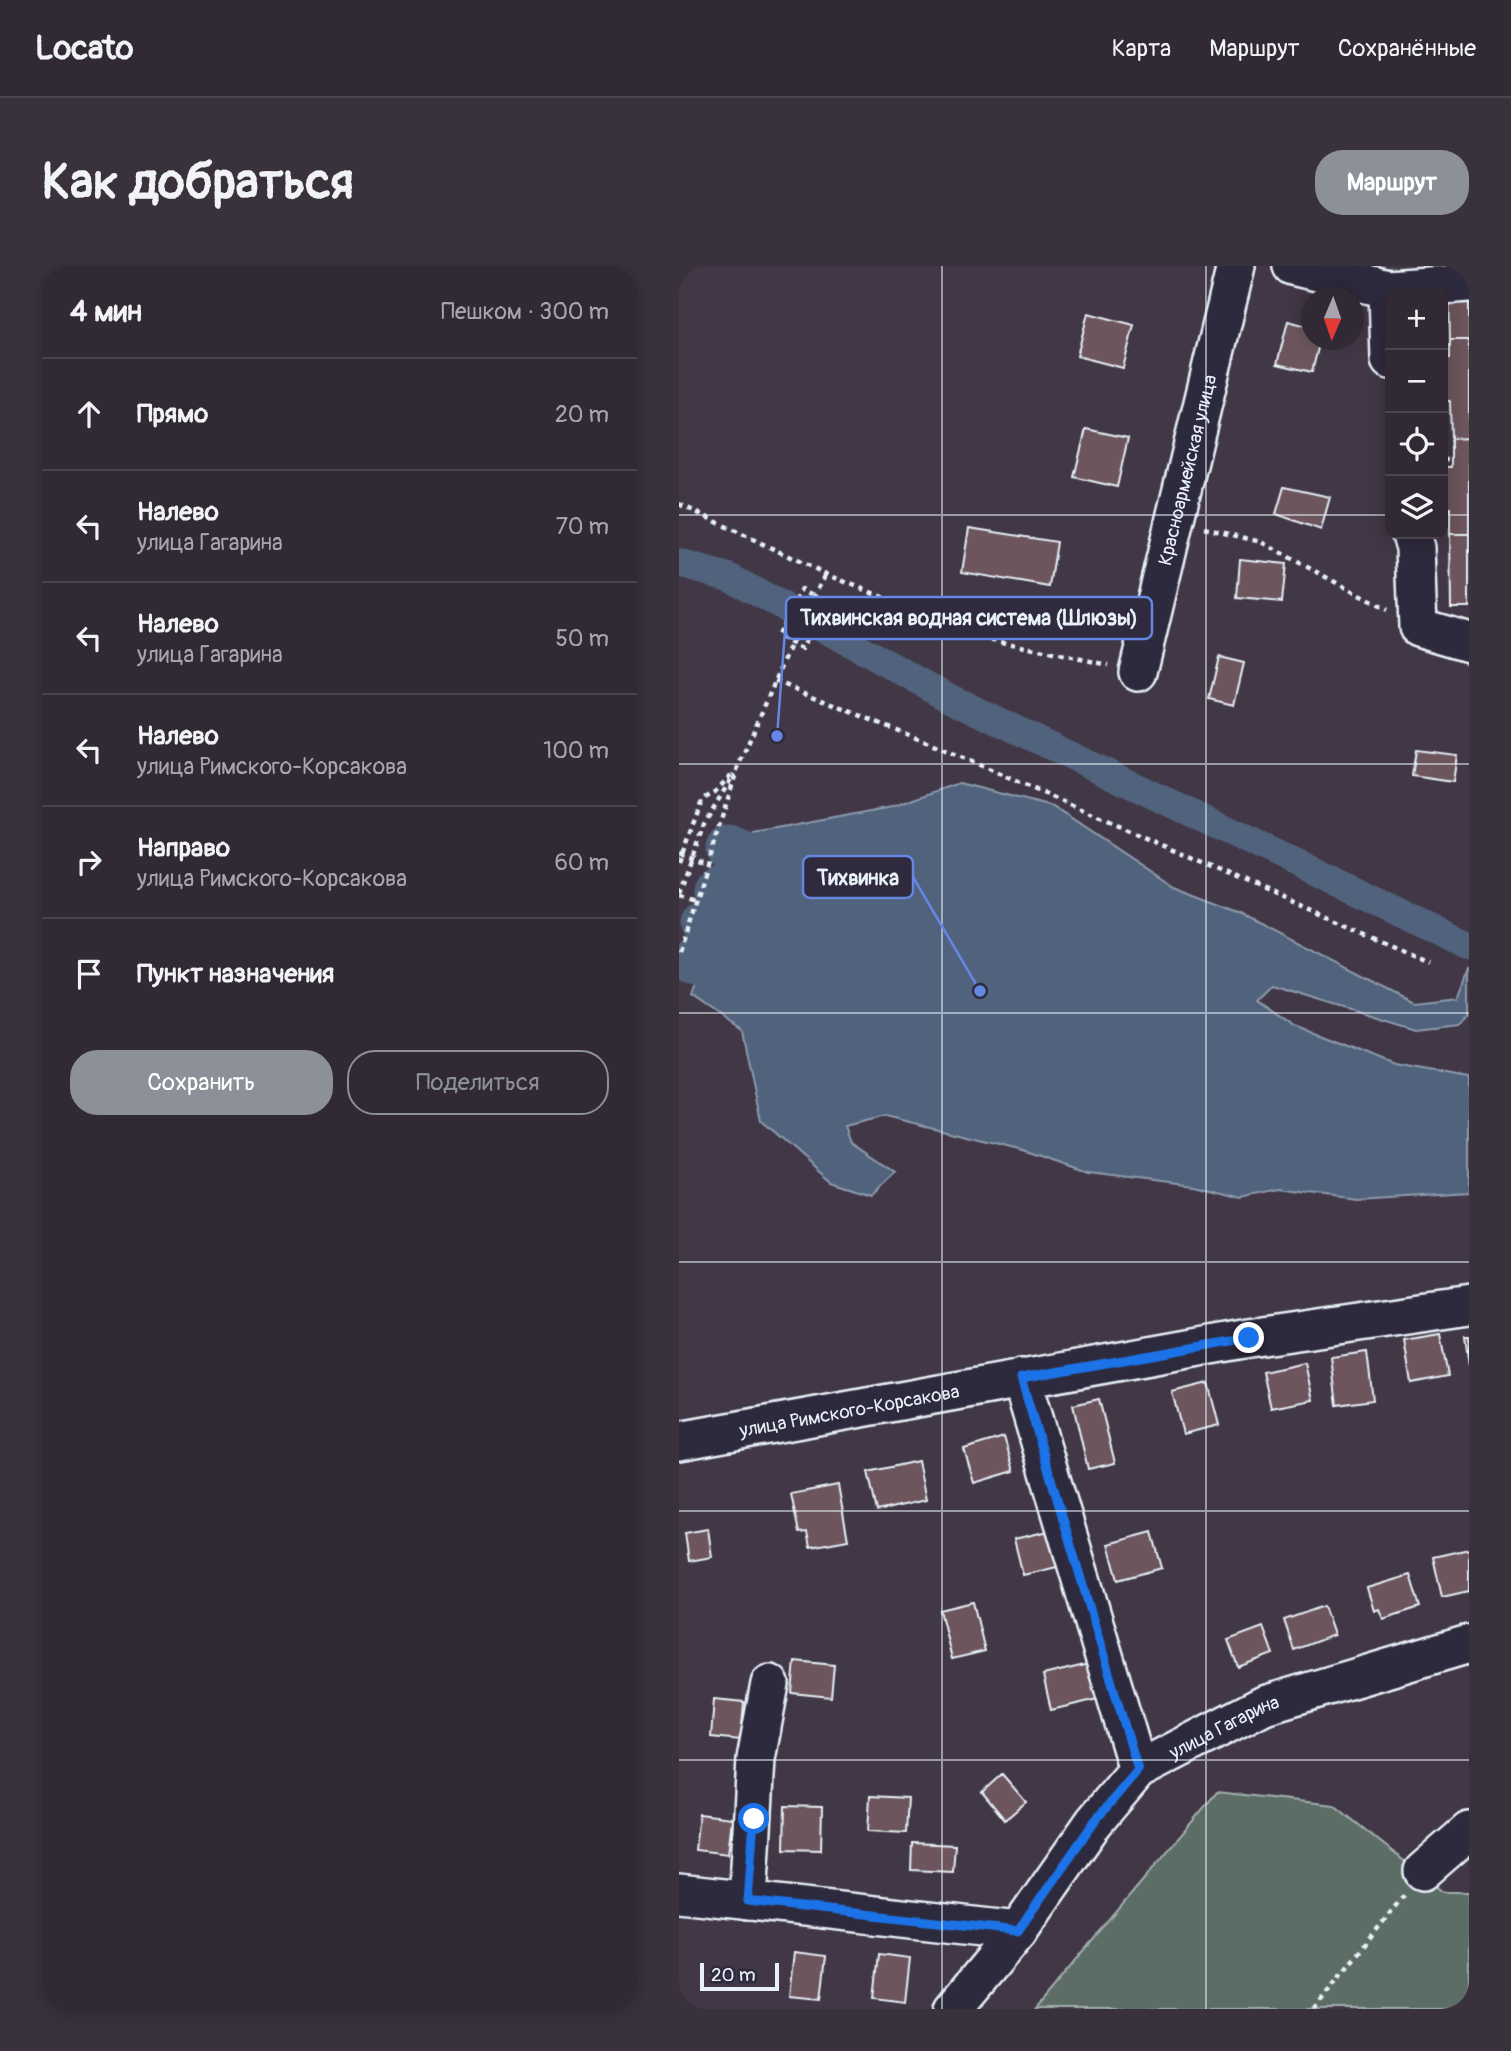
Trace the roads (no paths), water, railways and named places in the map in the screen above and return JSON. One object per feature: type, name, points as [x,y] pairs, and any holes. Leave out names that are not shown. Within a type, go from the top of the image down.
[{"type":"street","name":"Красноармейская улица","points":[[1138,672],[1236,266]]},
{"type":"street","points":[[1292,266],[1385,288]]},
{"type":"street","points":[[1415,287],[1469,283]]},
{"type":"street","points":[[1412,539],[1418,627],[1469,642]]},
{"type":"street","name":"улица Римского-Корсакова","points":[[679,1441],[1249,1338],[1469,1307]]},
{"type":"street","points":[[1021,1378],[1138,1770]]},
{"type":"street","name":"улица Гагарина","points":[[953,2009],[1018,1931],[1094,1822],[1138,1770],[1263,1705],[1469,1644]]},
{"type":"street","points":[[748,1901],[756,1759],[770,1684]]},
{"type":"street","points":[[1423,1871],[1469,1831]]},
{"type":"street","points":[[679,1893],[1018,1931]]},
{"type":"water","points":[[959,783],[1053,807],[1174,887],[1239,912],[1414,1002],[1458,997],[1469,968],[1469,1014],[1460,1024],[1416,1029],[1272,985],[1257,1000],[1295,1026],[1394,1065],[1469,1078],[1469,1192],[1356,1199],[1280,1189],[1243,1197],[1193,1185],[1088,1172],[1023,1150],[885,1116],[845,1126],[851,1142],[895,1172],[871,1195],[831,1182],[761,1121],[742,1031],[693,997],[754,833],[892,807]]},
{"type":"waterway","points":[[679,563],[729,577],[791,611]]},
{"type":"waterway","points":[[817,625],[950,698],[1469,946]]},
{"type":"waterway","points":[[729,849],[788,873],[802,885]]},
{"type":"waterway","points":[[716,889],[792,914]]},
{"type":"waterway","points":[[703,924],[761,947],[780,945]]},
{"type":"waterway","points":[[692,961],[747,982],[764,976]]},
{"type":"place","name":"Тихвинская водная система (Шлюзы)","points":[[777,736]]},
{"type":"place","name":"Тихвинка","points":[[980,991]]}]
